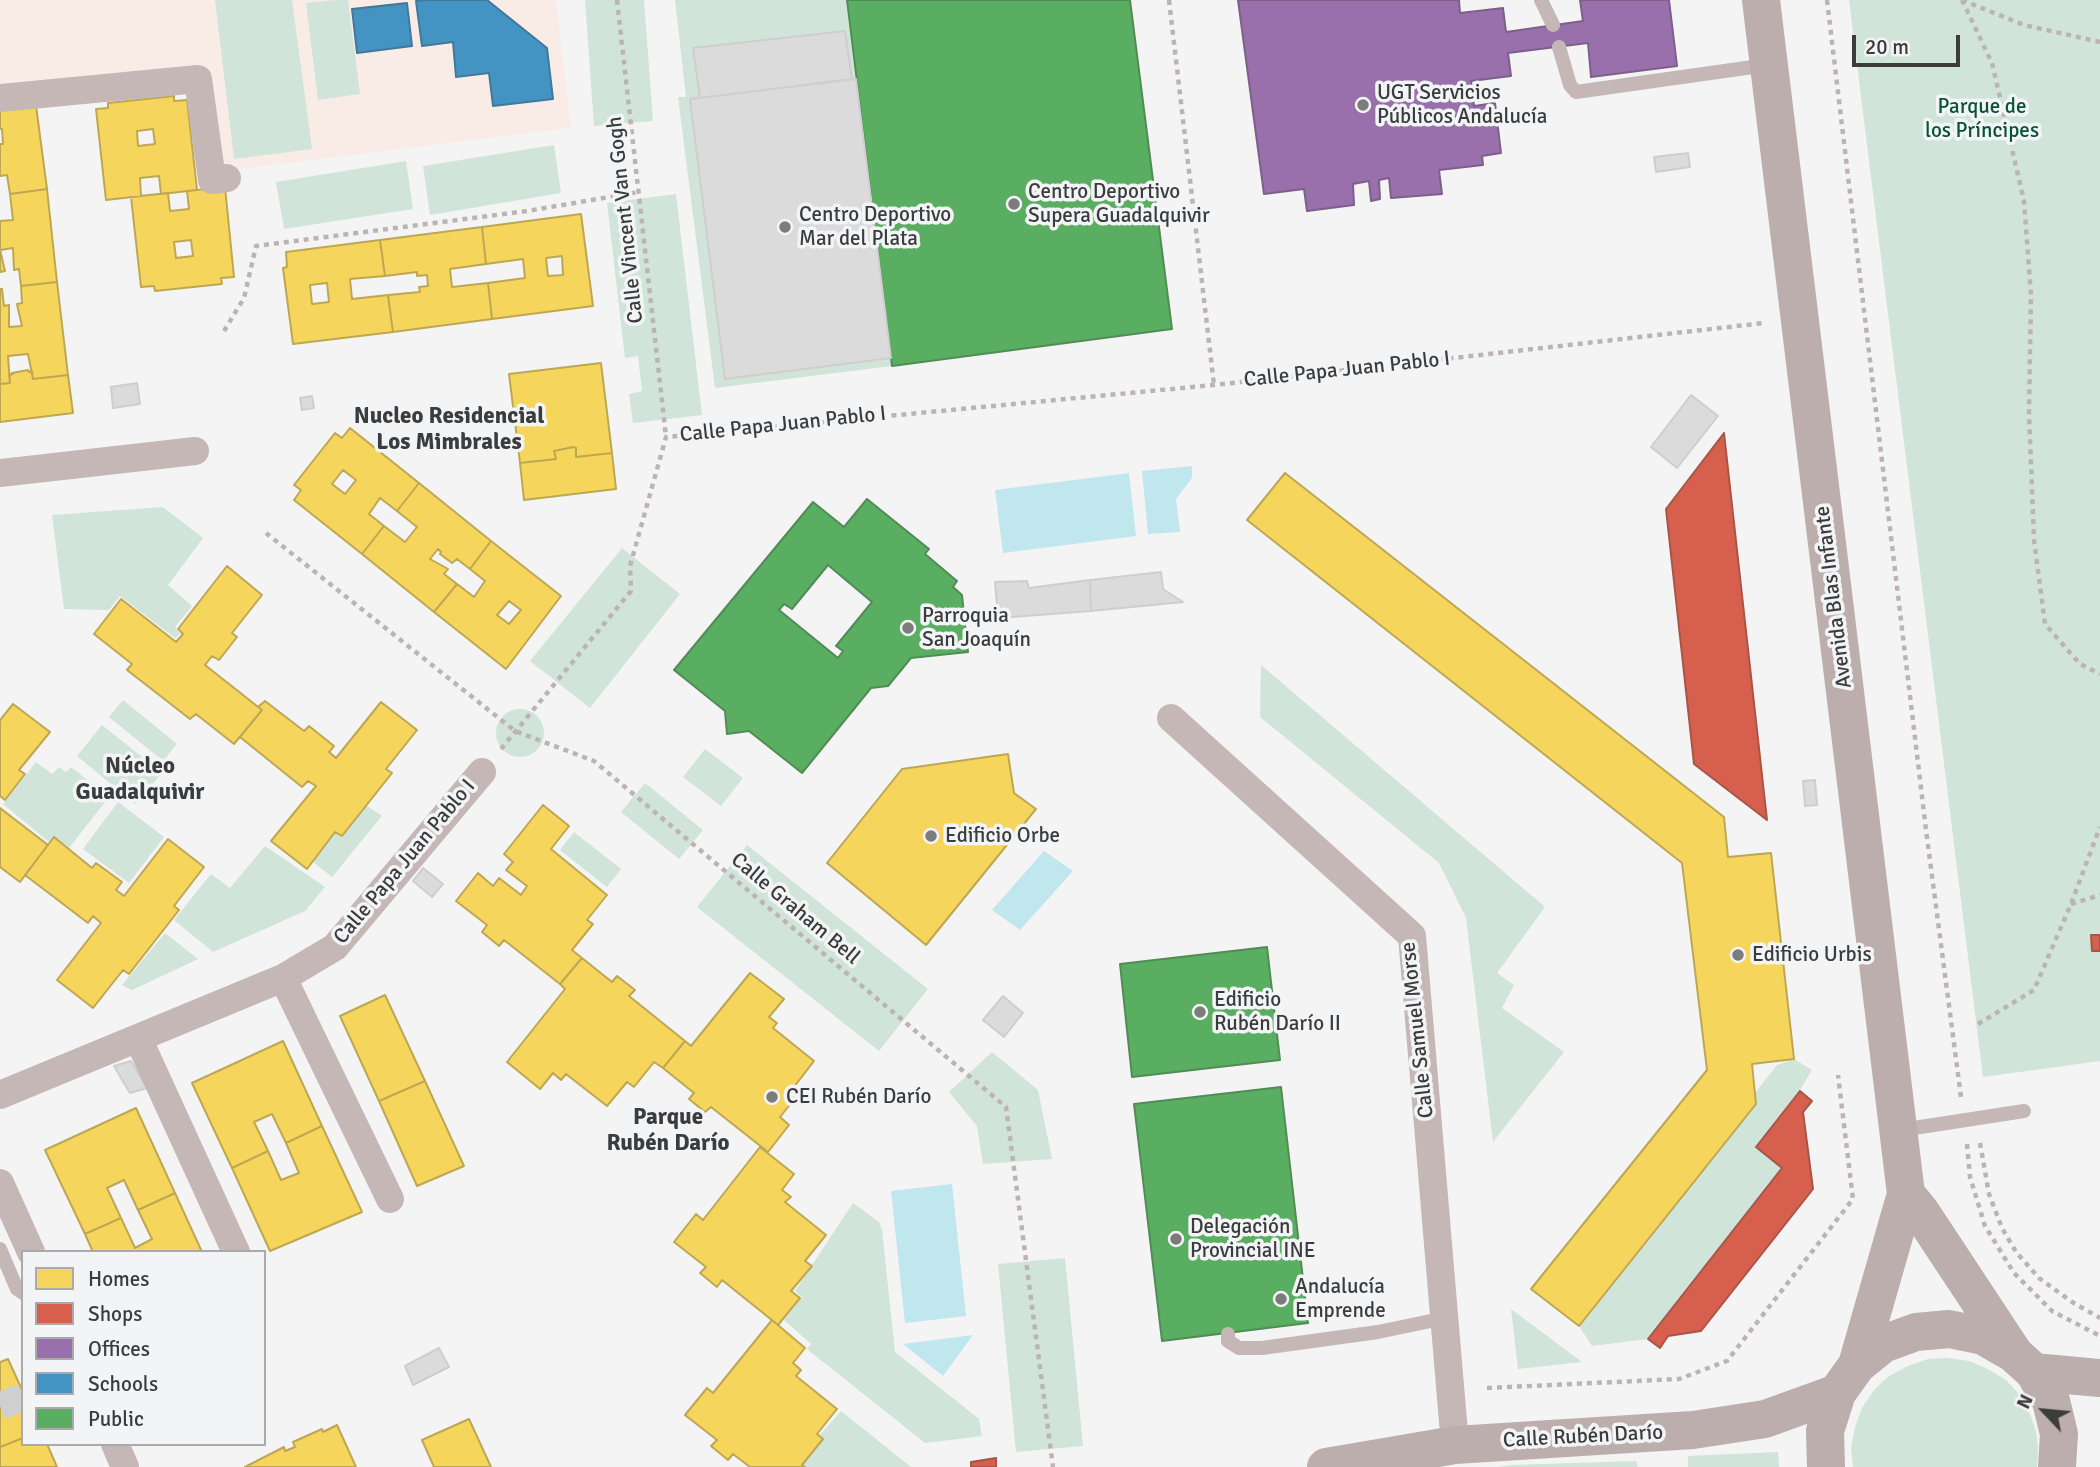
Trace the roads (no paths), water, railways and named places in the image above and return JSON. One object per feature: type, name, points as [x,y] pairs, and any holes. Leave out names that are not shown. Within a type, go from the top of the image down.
[{"type":"main road","name":"Avenida Blas Infante","points":[[1761,0],[1906,1194]]},
{"type":"main road","points":[[1906,1194],[2051,1401],[2059,1434],[2057,1467]]},
{"type":"main road","points":[[1826,1467],[1825,1431],[1847,1379],[1906,1194]]},
{"type":"main road","name":"Calle Rubén Darío","points":[[1326,1467],[1455,1445],[1693,1430],[1765,1419],[1847,1379],[1883,1344],[1916,1332],[1949,1329],[1983,1336],[2023,1363]]},
{"type":"main road","points":[[2023,1363],[2100,1378]]},
{"type":"street","points":[[0,98],[198,79],[212,180],[228,178]]},
{"type":"street","points":[[0,473],[195,451]]},
{"type":"street","name":"Calle Samuel Morse","points":[[1171,719],[1412,936],[1455,1445]]},
{"type":"street","name":"Calle Papa Juan Pablo I","points":[[0,1095],[282,978],[335,947],[482,772]]},
{"type":"street","points":[[282,978],[390,1199]]},
{"type":"street","points":[[138,1038],[235,1250]]},
{"type":"street","points":[[0,1183],[30,1250]]},
{"type":"street","points":[[116,1446],[125,1467]]},
{"type":"lane","points":[[1541,0],[1553,25]]},
{"type":"lane","points":[[1559,47],[1570,85],[1576,92],[1769,65]]},
{"type":"lane","points":[[1899,1130],[2024,1111]]},
{"type":"lane","points":[[0,1249],[21,1291]]},
{"type":"lane","points":[[1228,1334],[1228,1341],[1239,1348],[1262,1348],[1378,1332],[1445,1318]]},
{"type":"water","points":[[1192,466],[1192,478],[1176,499],[1180,532],[1148,534],[1142,471]]},
{"type":"water","points":[[1129,473],[1136,536],[1003,553],[995,490]]},
{"type":"water","points":[[1044,851],[1073,871],[1020,930],[992,910]]},
{"type":"water","points":[[952,1184],[966,1316],[905,1323],[891,1191]]},
{"type":"water","points":[[973,1335],[943,1376],[903,1344]]},
{"type":"tunnel","points":[[0,1406],[21,1398]]},
{"type":"place","name":"UGT Servicios Públicos Andalucía","points":[[1363,105]]},
{"type":"place","name":"Centro Deportivo Supera Guadalquivir","points":[[1014,204]]},
{"type":"place","name":"Centro Deportivo Mar del Plata","points":[[785,227]]},
{"type":"place","name":"Parroquia San Joaquín","points":[[908,628]]},
{"type":"place","name":"Edificio Orbe","points":[[931,836]]},
{"type":"place","name":"Edificio Urbis","points":[[1738,955]]},
{"type":"place","name":"Edificio Rubén Darío II","points":[[1200,1012]]},
{"type":"place","name":"CEI Rubén Darío","points":[[772,1097]]},
{"type":"place","name":"Delegación Provincial INE","points":[[1176,1239]]},
{"type":"place","name":"Andalucía Emprende","points":[[1281,1299]]},
{"type":"district","name":"Nucleo Residencial Los Mimbrales","points":[[449,430]]},
{"type":"district","name":"Núcleo Guadalquivir","points":[[140,780]]},
{"type":"district","name":"Parque Rubén Darío","points":[[668,1131]]},
{"type":"park label","name":"Parque de los Príncipes","points":[[1982,119]]}]
